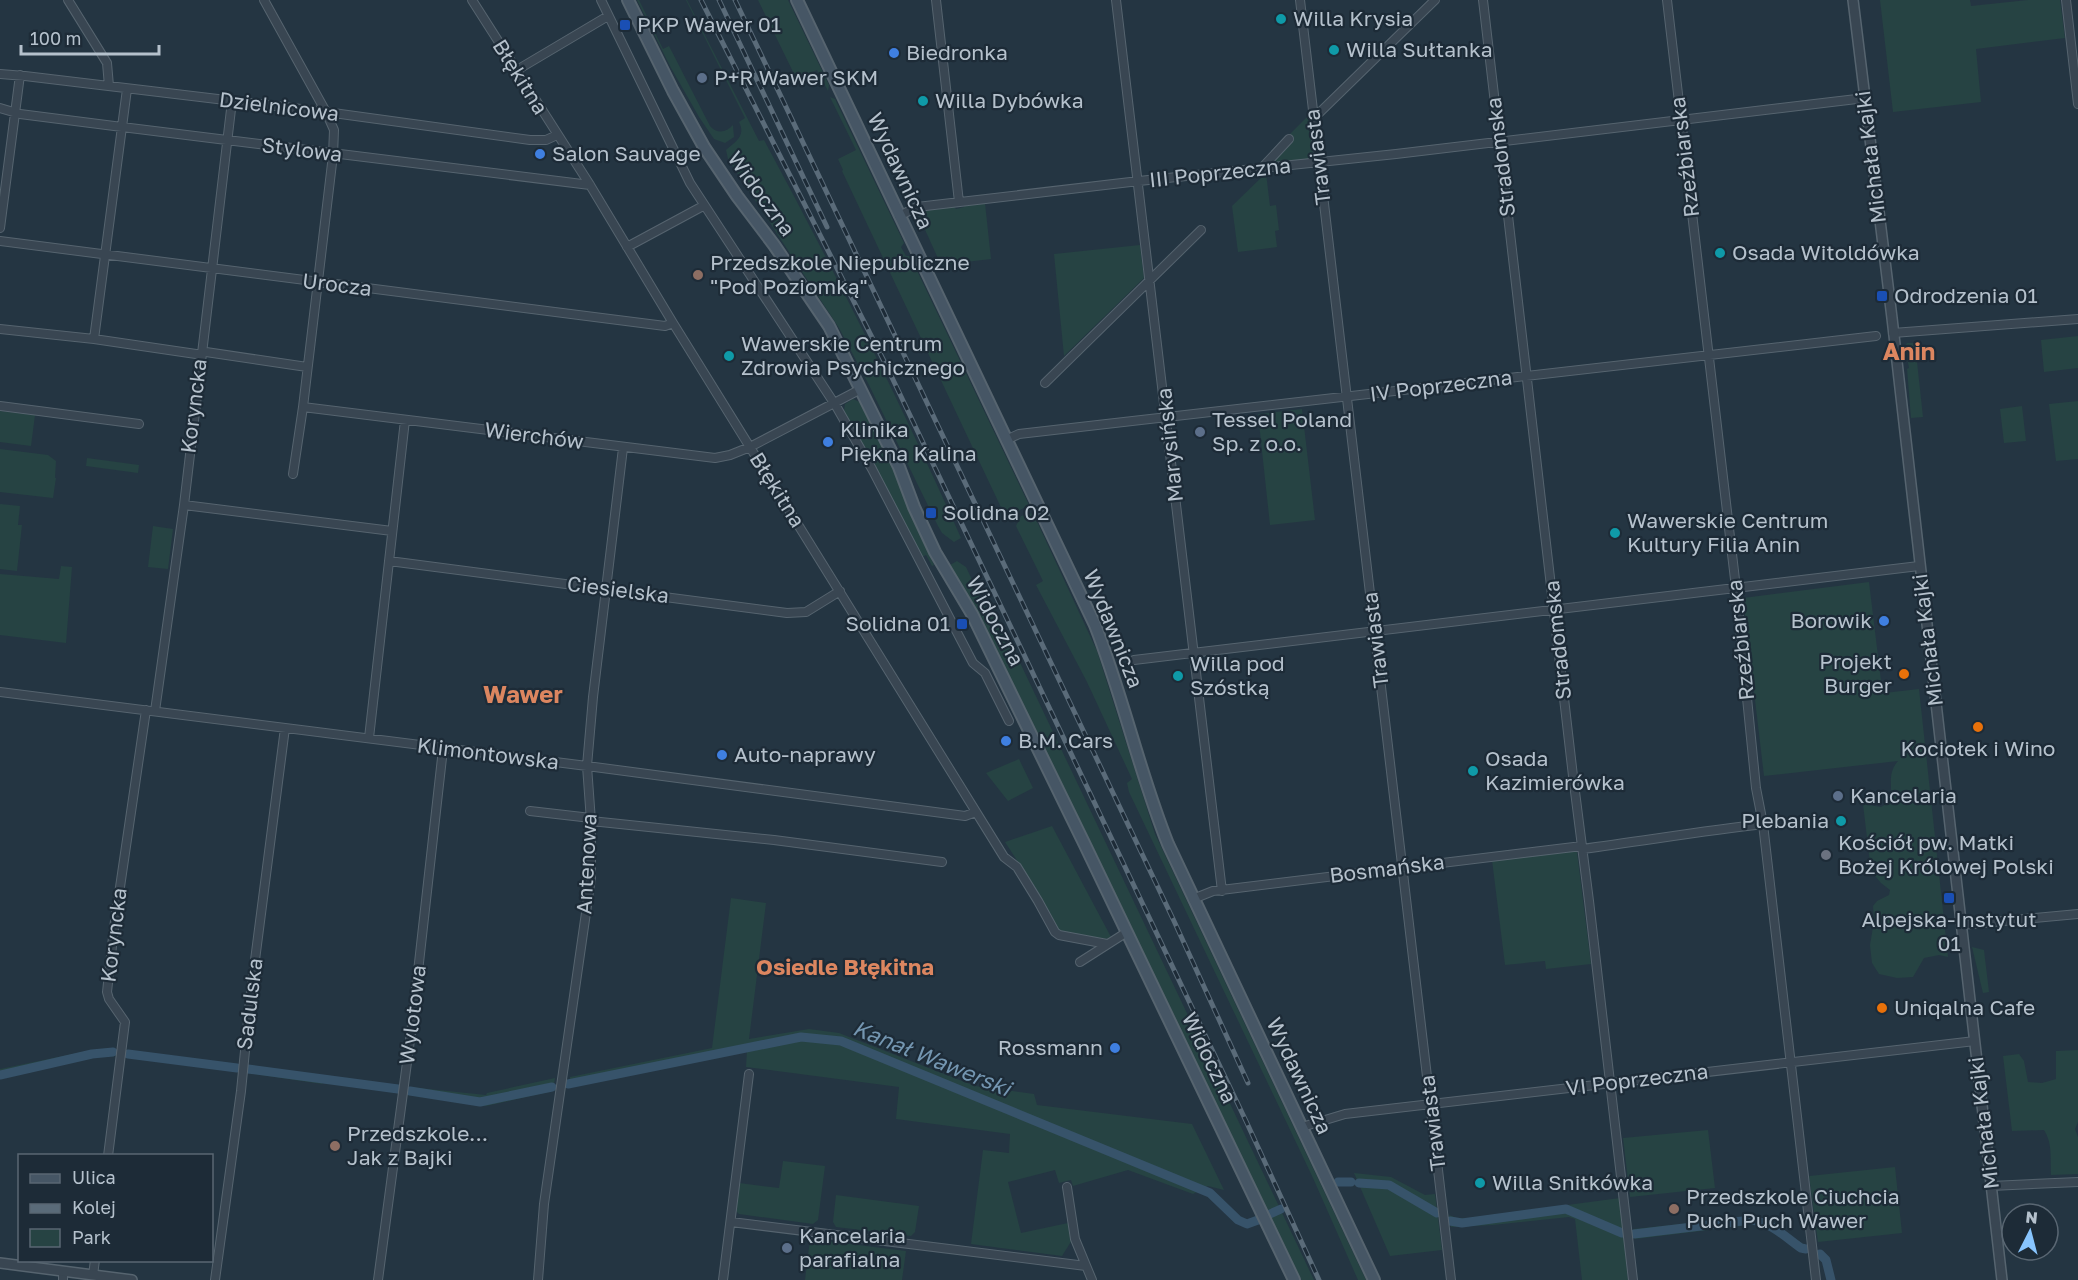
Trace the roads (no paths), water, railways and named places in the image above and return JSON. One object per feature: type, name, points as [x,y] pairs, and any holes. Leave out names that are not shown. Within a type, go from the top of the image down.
[{"type":"main road","name":"Widoczna","points":[[628,0],[673,92],[699,138],[828,326],[861,388],[902,473],[914,507],[935,552],[972,614],[1294,1280]]},
{"type":"main road","name":"Wydawnicza","points":[[797,0],[1095,625],[1107,656],[1160,826],[1374,1280]]},
{"type":"street","points":[[68,0],[107,63],[109,86]]},
{"type":"street","points":[[264,0],[334,130],[318,282],[293,474]]},
{"type":"street","name":"Błękitna","points":[[472,0],[590,185],[976,812],[1004,856],[1017,867],[1055,932],[1059,935],[1107,944]]},
{"type":"street","name":"Widoczna","points":[[601,0],[703,206],[834,403],[872,469],[973,663],[985,673],[1009,721]]},
{"type":"street","points":[[936,0],[959,202]]},
{"type":"street","name":"Marysińska","points":[[1116,0],[1222,891]]},
{"type":"street","name":"Trawiasta","points":[[1300,0],[1401,867],[1452,1280]]},
{"type":"street","points":[[1314,118],[1435,0]]},
{"type":"street","name":"Stradomska","points":[[1483,0],[1633,1280]]},
{"type":"street","name":"Rzeźbiarska","points":[[1666,0],[1736,588],[1756,788],[1763,824],[1816,1280]]},
{"type":"street","name":"Michała Kajki","points":[[1853,0],[2002,1280]]},
{"type":"street","points":[[2066,0],[2078,104]]},
{"type":"street","points":[[517,70],[608,16]]},
{"type":"street","name":"Dzielnicowa","points":[[0,75],[20,75],[326,112],[530,140],[546,141],[557,135]]},
{"type":"street","points":[[0,228],[20,75]]},
{"type":"street","points":[[94,339],[127,88]]},
{"type":"street","name":"III Poprzeczna","points":[[899,216],[917,207],[1864,98]]},
{"type":"street","name":"Koryncka","points":[[108,1154],[125,1022],[109,999],[107,992],[114,928],[184,505],[232,101]]},
{"type":"street","name":"Stylowa","points":[[0,108],[15,113],[227,141],[590,185]]},
{"type":"street","points":[[1261,169],[1289,139]]},
{"type":"street","points":[[627,247],[703,206]]},
{"type":"street","points":[[1045,383],[1201,230]]},
{"type":"street","name":"Urocza","points":[[0,241],[665,326],[673,323]]},
{"type":"street","points":[[1893,333],[2078,319]]},
{"type":"street","points":[[0,329],[206,352],[307,366]]},
{"type":"street","name":"IV Poprzeczna","points":[[1006,440],[1019,434],[1876,336]]},
{"type":"street","name":"Wierchów","points":[[303,407],[715,458],[750,447],[861,388]]},
{"type":"street","points":[[0,406],[139,424]]},
{"type":"street","points":[[369,738],[405,420]]},
{"type":"street","name":"Antenowa","points":[[538,1280],[544,1204],[590,887],[591,820],[587,766],[592,697],[623,448]]},
{"type":"street","points":[[184,505],[392,531]]},
{"type":"street","name":"Ciesielska","points":[[389,561],[797,614],[806,612],[840,591]]},
{"type":"street","points":[[1134,660],[1919,566]]},
{"type":"street","name":"Klimontowska","points":[[0,692],[965,816],[976,812]]},
{"type":"street","name":"Sadulska","points":[[215,1280],[241,1090],[251,992],[285,728]]},
{"type":"street","name":"Wylotowa","points":[[378,1280],[412,1025],[443,749]]},
{"type":"street","points":[[530,811],[942,862]]},
{"type":"street","name":"Bosmańska","points":[[1193,899],[1206,893],[1401,867],[1668,838],[1692,832],[1763,824]]},
{"type":"street","points":[[1961,925],[2078,914]]},
{"type":"street","points":[[1080,962],[1127,932]]},
{"type":"street","name":"VI Poprzeczna","points":[[1302,1127],[1345,1114],[1974,1041]]},
{"type":"street","points":[[723,1280],[749,1074]]},
{"type":"street","points":[[1991,1186],[2078,1182]]},
{"type":"street","points":[[1067,1187],[1075,1239],[1092,1280]]},
{"type":"street","points":[[731,1222],[1086,1266]]},
{"type":"street","points":[[93,1275],[95,1262]]},
{"type":"street","points":[[0,1263],[63,1275],[93,1275],[132,1280]]},
{"type":"waterway","name":"Kanał Wawerski","points":[[568,1084],[801,1037],[841,1041],[1210,1193],[1238,1220],[1247,1224],[1258,1220]]},
{"type":"waterway","name":"Kanał Wawerski","points":[[0,1075],[92,1054],[113,1052]]},
{"type":"waterway","name":"Kanał Wawerski","points":[[128,1054],[237,1068]]},
{"type":"waterway","name":"Kanał Wawerski","points":[[248,1069],[398,1089]]},
{"type":"waterway","name":"Kanał Wawerski","points":[[410,1091],[480,1102],[552,1087]]},
{"type":"waterway","name":"Kanał Wawerski","points":[[1338,1182],[1351,1182]]},
{"type":"waterway","name":"Kanał Wawerski","points":[[1359,1183],[1389,1185],[1437,1213]]},
{"type":"waterway","name":"Kanał Wawerski","points":[[1270,1214],[1281,1209]]},
{"type":"waterway","name":"Kanał Wawerski","points":[[1450,1221],[1462,1223],[1566,1209],[1622,1233]]},
{"type":"waterway","name":"Kanał Wawerski","points":[[1634,1234],[1751,1220],[1771,1227],[1801,1248],[1806,1249]]},
{"type":"waterway","name":"Kanał Wawerski","points":[[1820,1254],[1826,1260],[1831,1280]]},
{"type":"railway","points":[[701,0],[887,367],[1246,1121],[1319,1280]]},
{"type":"railway","points":[[719,0],[827,227]]},
{"type":"railway","points":[[735,0],[1174,921],[1248,1083]]},
{"type":"place","name":"Willa Krysia","points":[[1281,19]]},
{"type":"place","name":"PKP Wawer 01","points":[[625,25]]},
{"type":"place","name":"Willa Sułtanka","points":[[1334,50]]},
{"type":"place","name":"Biedronka","points":[[894,53]]},
{"type":"place","name":"P+R Wawer SKM","points":[[702,78]]},
{"type":"place","name":"Willa Dybówka","points":[[923,101]]},
{"type":"place","name":"Salon Sauvage","points":[[540,154]]},
{"type":"place","name":"Osada Witoldówka","points":[[1720,253]]},
{"type":"place","name":"Przedszkole Niepubliczne \"Pod Poziomką\"","points":[[698,275]]},
{"type":"place","name":"Odrodzenia 01","points":[[1882,296]]},
{"type":"place","name":"Wawerskie Centrum Zdrowia Psychicznego","points":[[729,356]]},
{"type":"place","name":"Tessel Poland Sp. z o.o.","points":[[1200,432]]},
{"type":"place","name":"Klinika Piękna Kalina","points":[[828,442]]},
{"type":"place","name":"Solidna 02","points":[[931,513]]},
{"type":"place","name":"Wawerskie Centrum Kultury Filia Anin","points":[[1615,533]]},
{"type":"place","name":"Borowik","points":[[1884,621]]},
{"type":"place","name":"Solidna 01","points":[[962,624]]},
{"type":"place","name":"Projekt Burger","points":[[1904,674]]},
{"type":"place","name":"Willa pod Szóstką","points":[[1178,676]]},
{"type":"place","name":"Kociołek i Wino","points":[[1978,727]]},
{"type":"place","name":"B.M. Cars","points":[[1006,741]]},
{"type":"place","name":"Auto-naprawy","points":[[722,755]]},
{"type":"place","name":"Osada Kazimierówka","points":[[1473,771]]},
{"type":"place","name":"Kancelaria","points":[[1838,796]]},
{"type":"place","name":"Plebania","points":[[1841,821]]},
{"type":"place","name":"Kościół pw. Matki Bożej Królowej Polski","points":[[1826,855]]},
{"type":"place","name":"Alpejska-Instytut 01","points":[[1949,898]]},
{"type":"place","name":"Uniqalna Cafe","points":[[1882,1008]]},
{"type":"place","name":"Rossmann","points":[[1115,1048]]},
{"type":"place","name":"Przedszkole... Jak z Bajki","points":[[335,1146]]},
{"type":"place","name":"Willa Snitkówka","points":[[1480,1183]]},
{"type":"place","name":"Przedszkole Ciuchcia Puch Puch Wawer","points":[[1674,1209]]},
{"type":"place","name":"Kancelaria parafialna","points":[[787,1248]]},
{"type":"district","name":"Anin","points":[[1909,352]]},
{"type":"district","name":"Wawer","points":[[523,695]]},
{"type":"district","name":"Osiedle Błękitna","points":[[845,967]]}]
